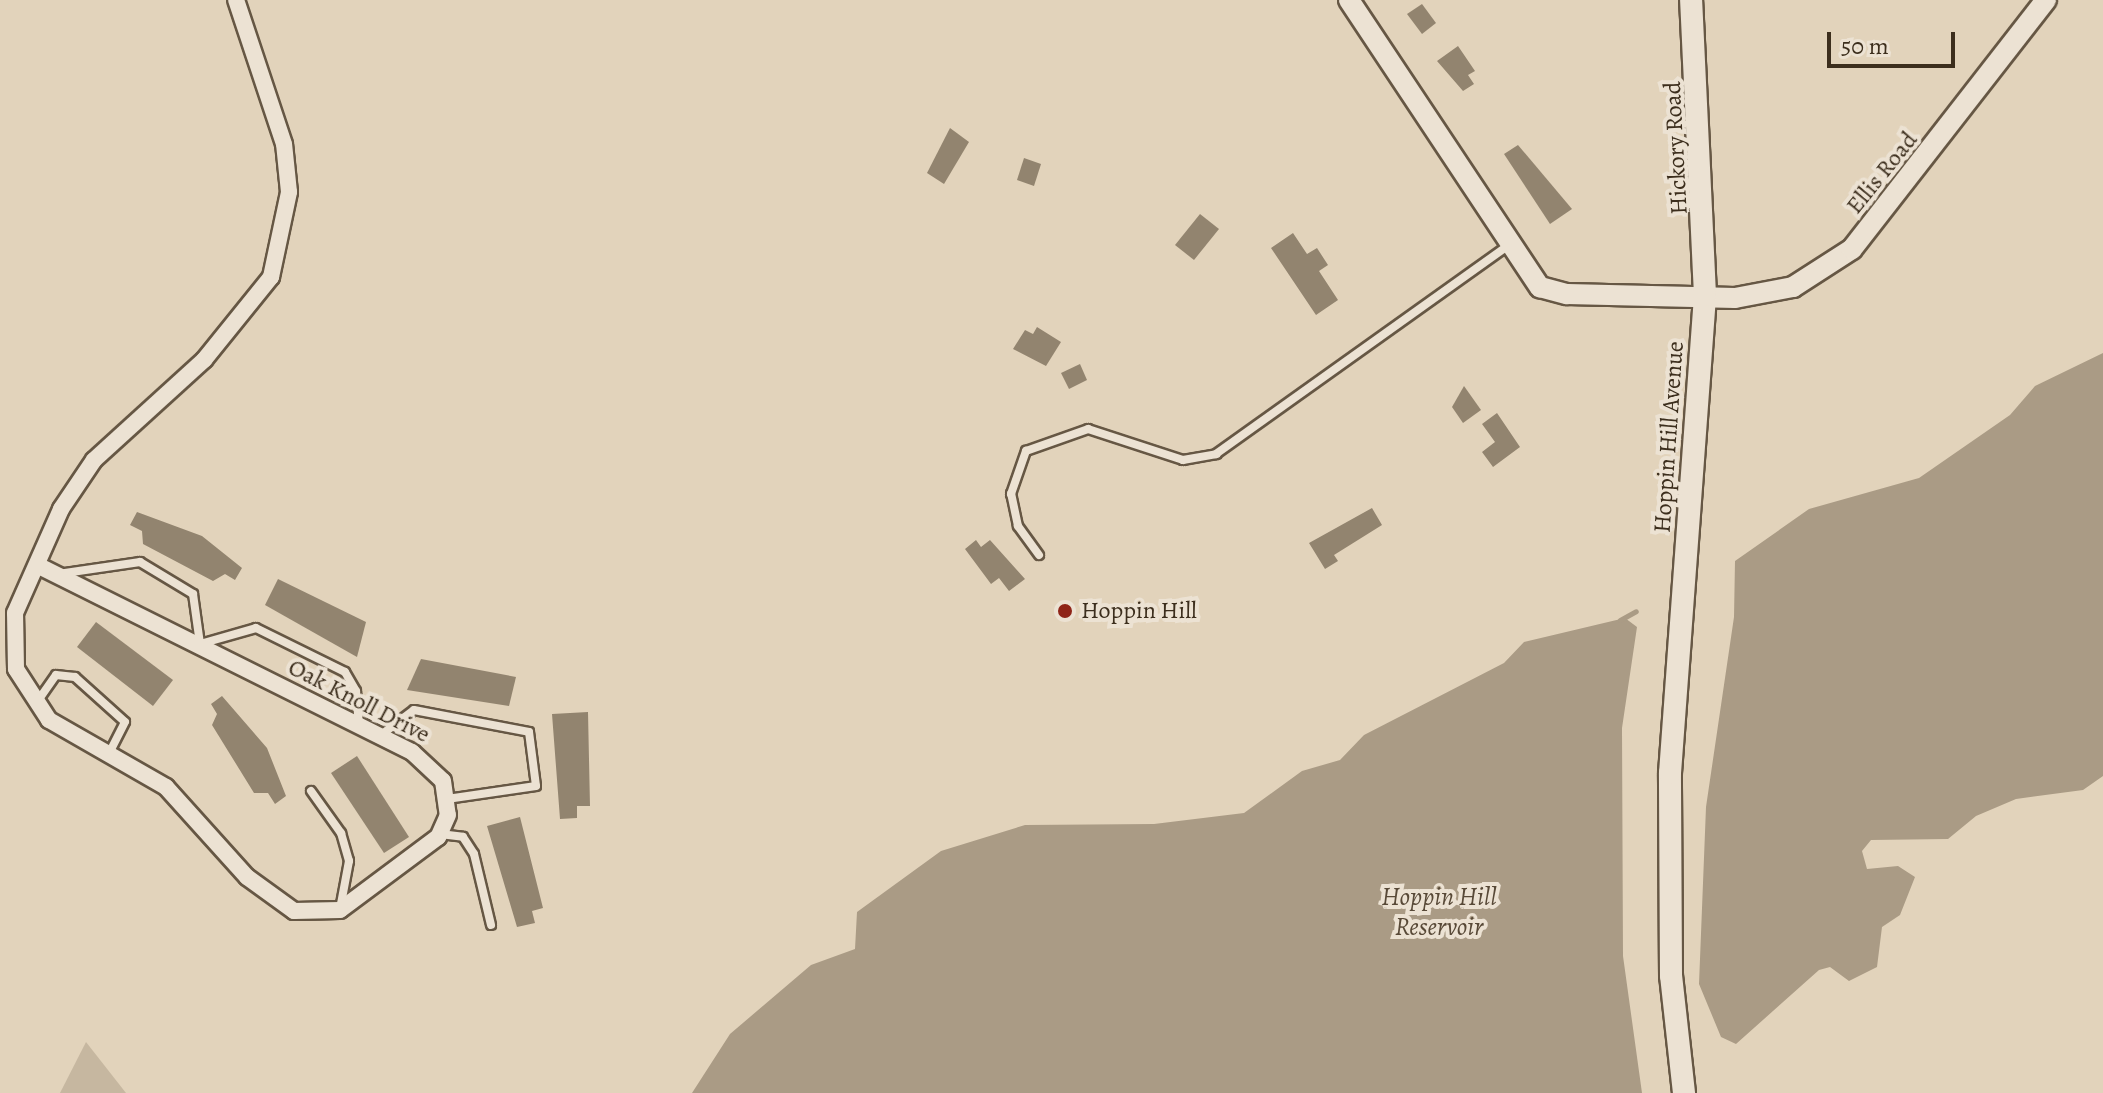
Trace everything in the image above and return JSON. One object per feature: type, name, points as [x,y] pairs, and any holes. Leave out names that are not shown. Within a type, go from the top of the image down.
[{"type":"main road","name":"Hickory Road","points":[[1691,0],[1705,295]]},
{"type":"main road","name":"Hoppin Hill Avenue","points":[[1684,1093],[1671,976],[1670,773],[1705,295]]},
{"type":"street","points":[[236,0],[284,144],[289,192],[271,277],[204,360],[94,460],[61,509],[39,566],[15,613],[13,642],[34,706],[108,756],[166,787],[277,904],[314,914],[340,910],[439,834],[447,799]]},
{"type":"street","points":[[1349,0],[1533,280],[1556,293],[1705,295]]},
{"type":"street","name":"Ellis Road","points":[[1705,295],[1735,298],[1793,287],[1852,249],[2046,0]]},
{"type":"street","name":"Oak Knoll Drive","points":[[39,566],[381,736],[429,764],[447,799]]},
{"type":"lane","points":[[1039,555],[1018,526],[1011,494],[1026,451],[1088,429],[1183,460],[1216,454],[1510,244]]},
{"type":"lane","points":[[57,574],[121,559],[140,562],[193,594],[200,644],[242,630],[269,634],[345,672],[356,691],[359,724]]},
{"type":"lane","points":[[34,706],[56,675],[75,677],[125,722],[108,756]]},
{"type":"lane","points":[[381,736],[414,710],[529,732],[536,786],[447,799]]},
{"type":"lane","points":[[311,791],[341,833],[349,861],[340,910]]},
{"type":"lane","points":[[439,834],[463,837],[474,854],[491,925]]},
{"type":"shaded area","points":[[86,1042],[126,1093],[60,1093]]},
{"type":"water","points":[[2103,353],[2103,776],[2083,790],[2016,799],[1976,816],[1948,839],[1871,840],[1862,851],[1867,869],[1898,866],[1915,877],[1900,915],[1882,927],[1877,967],[1849,981],[1830,967],[1819,970],[1736,1044],[1721,1037],[1699,984],[1706,807],[1734,617],[1735,561],[1809,509],[1919,478],[2010,415],[2035,386]]},
{"type":"water","name":"Hoppin Hill Reservoir","points":[[1625,618],[1637,627],[1622,728],[1623,956],[1642,1093],[692,1093],[730,1034],[811,965],[855,949],[857,912],[941,851],[1025,825],[1154,824],[1244,813],[1302,771],[1340,760],[1364,735],[1504,663],[1524,642]]},
{"type":"building","points":[[1422,4],[1436,23],[1422,34],[1407,14]]},
{"type":"building","points":[[1458,46],[1475,71],[1468,75],[1474,84],[1463,91],[1437,61]]},
{"type":"building","points":[[950,128],[969,142],[944,184],[927,173]]},
{"type":"building","points":[[1518,145],[1572,209],[1550,224],[1504,154]]},
{"type":"building","points":[[1024,158],[1041,164],[1034,186],[1017,180]]},
{"type":"building","points":[[1200,214],[1219,229],[1194,260],[1175,245]]},
{"type":"building","points":[[1293,233],[1307,254],[1317,248],[1328,265],[1319,271],[1338,300],[1316,315],[1271,248]]},
{"type":"building","points":[[1037,327],[1061,342],[1046,366],[1013,349],[1025,330],[1033,334]]},
{"type":"building","points":[[1080,364],[1087,380],[1069,389],[1061,373]]},
{"type":"building","points":[[1464,386],[1481,410],[1463,423],[1452,407]]},
{"type":"building","points":[[1497,413],[1520,447],[1493,467],[1482,452],[1495,442],[1482,424]]},
{"type":"building","points":[[1372,508],[1382,525],[1334,555],[1338,561],[1325,569],[1309,543]]},
{"type":"building","points":[[137,512],[202,536],[242,568],[235,580],[225,574],[213,581],[143,544],[142,531],[130,525]]},
{"type":"building","points":[[976,540],[981,547],[990,540],[1025,579],[1009,591],[999,578],[991,584],[965,549]]},
{"type":"building","points":[[278,579],[366,622],[357,657],[265,605]]},
{"type":"building","points":[[96,622],[173,680],[153,706],[77,647]]},
{"type":"building","points":[[421,659],[516,677],[509,706],[407,690]]},
{"type":"building","points":[[222,696],[267,748],[286,796],[275,804],[268,793],[254,793],[212,725],[217,714],[211,704]]},
{"type":"building","points":[[588,712],[590,806],[577,806],[577,818],[560,819],[552,714]]},
{"type":"building","points":[[357,756],[409,837],[384,853],[331,773]]},
{"type":"building","points":[[520,817],[543,908],[532,911],[535,923],[517,927],[487,826]]},
{"type":"waterway","points":[[1620,620],[1636,611]]},
{"type":"place","name":"Hoppin Hill","points":[[1065,611]]}]
